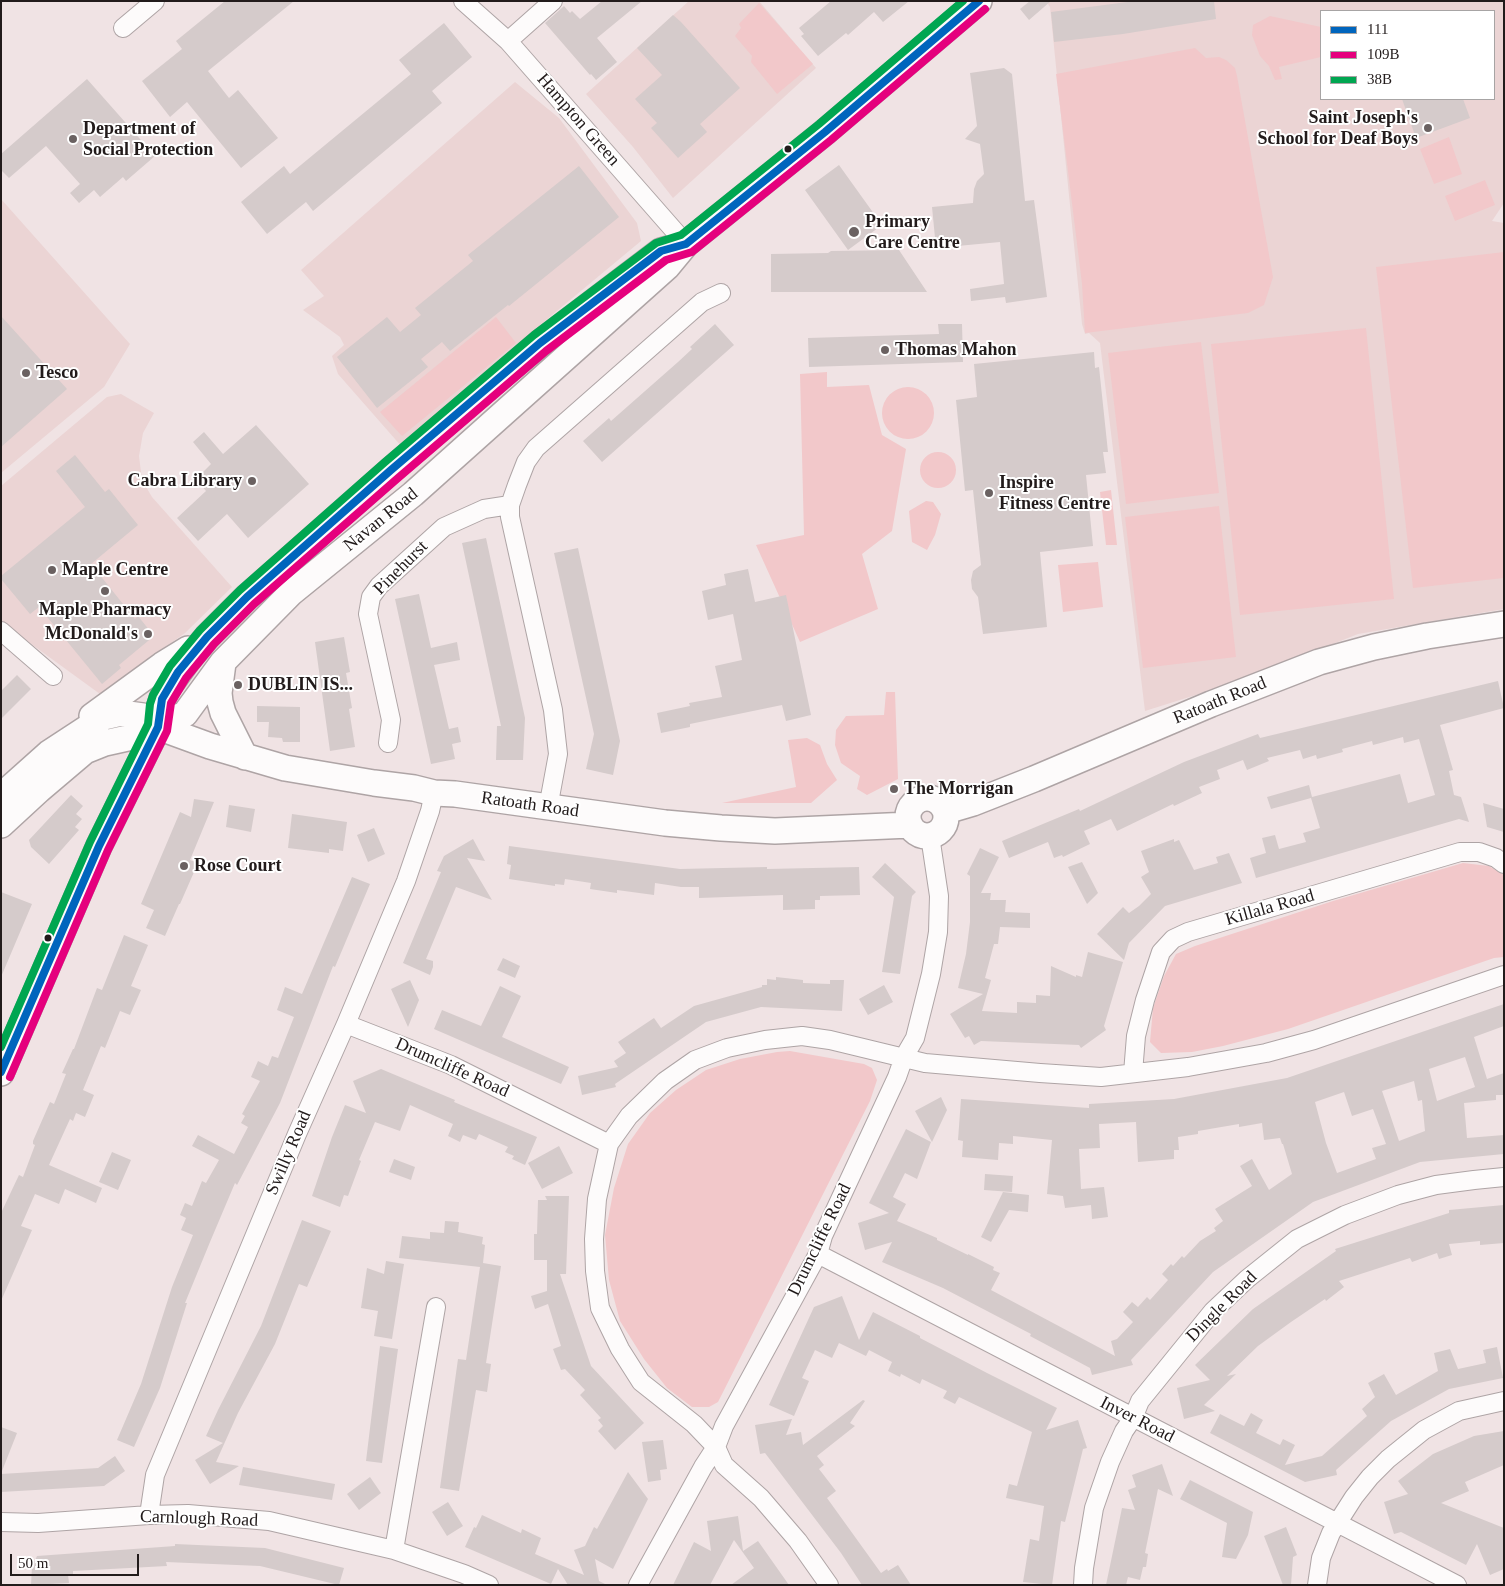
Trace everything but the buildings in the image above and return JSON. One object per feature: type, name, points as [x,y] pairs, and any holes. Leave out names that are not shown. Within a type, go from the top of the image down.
[{"type":"main road","name":"Navan Road","points":[[158,727],[185,714],[223,662],[292,593],[413,494],[667,267],[686,244],[832,126],[979,1]]},
{"type":"main road","name":"Navan Road","points":[[158,727],[160,706],[167,688],[207,636],[247,597],[540,344],[661,251],[686,244]]},
{"type":"main road","name":"Ratoath Road","points":[[946,811],[974,803],[1211,704],[1319,662],[1374,647],[1427,636],[1504,624]]},
{"type":"main road","name":"Navan Road","points":[[49,753],[110,702],[207,636]]},
{"type":"main road","points":[[223,662],[219,693],[220,702],[223,714],[244,757]]},
{"type":"main road","name":"Ratoath Road","points":[[49,753],[104,717],[121,713],[143,716],[158,727],[217,749],[285,768],[434,792],[665,823],[774,831],[920,830]]},
{"type":"main road","points":[[1,826],[39,790],[85,751],[158,727]]},
{"type":"main road","points":[[1,1073],[99,846],[158,727]]},
{"type":"main road","points":[[1,796],[49,753]]},
{"type":"main road","points":[[925,797],[938,800],[946,811],[947,817],[942,830],[920,830],[908,816],[909,809],[918,799],[925,797]]},
{"type":"street","points":[[123,28],[155,1]]},
{"type":"street","name":"Hampton Green","points":[[463,1],[508,41],[686,244]]},
{"type":"street","points":[[508,41],[553,1]]},
{"type":"street","points":[[548,808],[558,754],[554,710],[513,535],[510,505],[526,462],[536,448],[702,302],[721,293]]},
{"type":"street","name":"Pinehurst","points":[[388,743],[391,720],[368,614],[371,597],[379,586],[444,527],[484,509],[510,505]]},
{"type":"street","points":[[1,631],[53,676]]},
{"type":"street","name":"Swilly Road","points":[[149,1515],[155,1475],[297,1134],[346,1024],[406,880],[430,811],[434,792]]},
{"type":"street","name":"Drumcliffe Road","points":[[638,1585],[716,1447],[724,1426],[818,1254],[823,1236],[904,1057],[915,1038],[932,974],[938,932],[939,896],[920,830]]},
{"type":"street","name":"Killala Road","points":[[1133,1073],[1136,1036],[1145,1000],[1161,952],[1172,939],[1188,932],[1460,852],[1479,852],[1496,858],[1504,864]]},
{"type":"street","points":[[829,1585],[798,1541],[761,1498],[724,1465],[716,1447],[694,1424],[641,1382],[620,1349],[600,1308],[595,1271],[594,1239],[597,1200],[609,1144],[629,1116],[665,1081],[695,1060],[727,1048],[765,1040],[802,1036],[830,1040],[925,1063],[1101,1077],[1188,1067],[1266,1052],[1314,1040],[1504,975]]},
{"type":"street","name":"Drumcliffe Road","points":[[346,1024],[451,1065],[609,1144]]},
{"type":"street","name":"Dingle Road","points":[[1083,1585],[1094,1508],[1110,1462],[1124,1431],[1133,1418],[1140,1401],[1213,1311],[1247,1279],[1297,1239],[1345,1215],[1398,1195],[1436,1186],[1504,1177]]},
{"type":"street","name":"Inver Road","points":[[818,1254],[1457,1585]]},
{"type":"street","points":[[394,1550],[436,1307]]},
{"type":"street","points":[[1317,1585],[1321,1558],[1331,1533],[1354,1497],[1370,1476],[1388,1458],[1424,1430],[1458,1411],[1504,1401]]},
{"type":"street","name":"Carnlough Road","points":[[1,1522],[38,1523],[188,1514],[270,1521],[394,1550],[464,1574],[489,1585]]},
{"type":"shaded area","points":[[689,1],[759,1],[816,68],[673,198],[633,147],[586,94]]},
{"type":"shaded area","points":[[1046,1],[1504,1],[1504,203],[1492,221],[1504,223],[1504,609],[1358,634],[1240,681],[1145,711],[1100,343],[1089,333],[1085,334],[1082,324],[1050,7]]},
{"type":"shaded area","points":[[759,3],[813,64],[777,94],[751,62],[752,56],[735,36],[741,28],[739,24]]},
{"type":"shaded area","points":[[1270,16],[1320,27],[1320,57],[1279,67],[1282,79],[1275,80],[1269,66],[1260,56],[1252,35],[1253,25]]},
{"type":"shaded area","points":[[1195,48],[1206,58],[1219,57],[1235,68],[1273,277],[1264,305],[1248,313],[1085,333],[1082,284],[1056,74]]},
{"type":"shaded area","points":[[515,82],[559,118],[637,223],[641,241],[528,335],[402,447],[338,374],[332,356],[344,345],[340,337],[303,310],[324,296],[301,270]]},
{"type":"shaded area","points":[[1449,137],[1462,174],[1434,184],[1420,149]]},
{"type":"shaded area","points":[[1485,180],[1495,205],[1455,221],[1445,196]]},
{"type":"shaded area","points":[[1,199],[130,344],[104,387],[1,473]]},
{"type":"shaded area","points":[[1504,252],[1504,578],[1413,588],[1376,267]]},
{"type":"shaded area","points":[[496,317],[516,343],[402,436],[380,412]]},
{"type":"shaded area","points":[[1366,328],[1394,599],[1240,615],[1211,344]]},
{"type":"shaded area","points":[[1201,342],[1219,493],[1126,504],[1108,353]]},
{"type":"shaded area","points":[[827,372],[827,387],[869,385],[882,435],[906,449],[892,531],[862,554],[878,609],[800,642],[756,545],[804,535],[800,374]]},
{"type":"shaded area","points":[[908,387],[918,389],[926,395],[932,403],[934,413],[932,423],[926,431],[918,437],[908,439],[898,437],[890,431],[884,423],[882,413],[884,403],[890,395],[898,389]]},
{"type":"shaded area","name":"Maple Centre","points":[[121,394],[154,413],[143,433],[139,456],[142,480],[152,497],[232,587],[185,633],[100,694],[1,622],[1,486],[107,397]]},
{"type":"shaded area","points":[[938,452],[951,457],[956,470],[951,483],[938,488],[925,483],[920,470],[925,457]]},
{"type":"shaded area","points":[[1111,490],[1117,545],[1106,545],[1100,492]]},
{"type":"shaded area","points":[[926,501],[933,502],[941,514],[935,535],[927,550],[912,542],[909,511]]},
{"type":"shaded area","points":[[1219,506],[1236,657],[1143,668],[1125,517]]},
{"type":"shaded area","points":[[1098,562],[1103,607],[1063,612],[1058,565]]},
{"type":"shaded area","points":[[886,692],[895,692],[898,779],[867,795],[857,789],[860,776],[841,763],[835,745],[836,730],[846,716],[884,715]]},
{"type":"shaded area","points":[[807,738],[820,745],[827,764],[837,780],[811,803],[722,803],[796,787],[788,740]]},
{"type":"shaded area","points":[[1463,863],[1489,866],[1504,875],[1504,957],[1494,958],[1288,1029],[1223,1046],[1192,1052],[1161,1053],[1150,1042],[1153,1008],[1164,976],[1176,954],[1195,946],[1333,901]]},
{"type":"shaded area","points":[[790,1051],[864,1064],[872,1068],[877,1080],[870,1101],[718,1402],[709,1407],[692,1407],[667,1388],[644,1359],[620,1321],[609,1280],[605,1235],[614,1188],[628,1144],[650,1113],[676,1090],[706,1070],[740,1059]]},
{"type":"transit line","name":"38B","points":[[1,1047],[90,842],[148,724],[153,695],[170,666],[200,630],[240,590],[385,462],[534,335],[656,243],[681,235],[819,124],[963,1]]},
{"type":"transit line","name":"111","points":[[1,1072],[99,846],[158,727],[162,699],[178,672],[207,637],[247,597],[391,470],[540,343],[661,251],[686,244],[825,132],[979,1]]},
{"type":"transit line","name":"109B","points":[[10,1077],[108,850],[167,731],[171,703],[186,678],[214,644],[254,604],[546,351],[666,260],[692,252],[831,140],[985,9]]},
{"type":"place","name":"Saint Joseph's School for Deaf Boys","points":[[1428,128]]},
{"type":"place","name":"Department of Social Protection","points":[[73,139]]},
{"type":"place","name":"Primary Care Centre","points":[[854,232]]},
{"type":"place","name":"Thomas Mahon","points":[[885,350]]},
{"type":"place","name":"Tesco","points":[[26,373]]},
{"type":"place","name":"Cabra Library","points":[[252,481]]},
{"type":"place","name":"Inspire Fitness Centre","points":[[989,493]]},
{"type":"place","name":"Maple Centre","points":[[52,570]]},
{"type":"place","name":"Maple Pharmacy","points":[[105,591]]},
{"type":"place","name":"McDonald's","points":[[148,634]]},
{"type":"place","name":"DUBLIN IS...","points":[[238,685]]},
{"type":"place","name":"The Morrigan","points":[[894,789]]},
{"type":"place","name":"Rose Court","points":[[184,866]]}]
